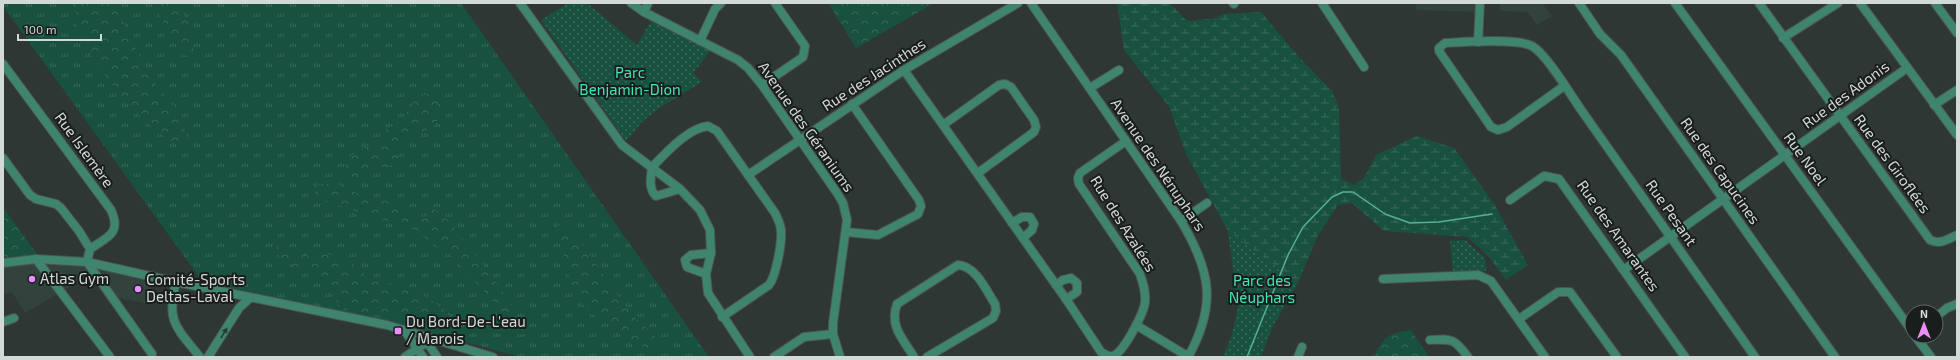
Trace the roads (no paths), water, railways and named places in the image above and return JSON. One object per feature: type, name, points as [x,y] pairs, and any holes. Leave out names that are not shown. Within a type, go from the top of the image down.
[{"type":"street","points":[[520,3],[622,145],[680,189],[700,210],[710,230],[712,253],[706,274],[708,293],[722,317],[750,357]]},
{"type":"street","name":"Avenue des Géraniums","points":[[631,3],[644,12],[738,60],[748,68],[762,85],[843,203],[847,220],[834,310],[833,334],[840,357]]},
{"type":"street","points":[[644,12],[648,3]]},
{"type":"street","points":[[700,41],[715,9],[721,3]]},
{"type":"street","points":[[762,85],[802,57],[805,51],[805,46],[775,3]]},
{"type":"street","name":"Rue des Jacinthes","points":[[748,176],[800,139],[904,70],[1018,3]]},
{"type":"street","name":"Avenue des Nénuphars","points":[[1031,3],[1181,221],[1194,243],[1204,266],[1207,294],[1202,328],[1189,357]]},
{"type":"street","points":[[1322,3],[1364,66]]},
{"type":"street","points":[[1478,42],[1480,3]]},
{"type":"street","name":"Rue des Capucines","points":[[1579,3],[1600,34],[1621,55],[1836,357]]},
{"type":"street","name":"Rue Noel","points":[[1675,3],[1904,320]]},
{"type":"street","name":"Rue des Giroflées","points":[[1759,3],[1930,240],[1936,243],[1942,242],[1957,235]]},
{"type":"street","points":[[1783,38],[1838,3]]},
{"type":"street","points":[[1860,3],[1957,135]]},
{"type":"street","points":[[1935,3],[1957,33]]},
{"type":"street","name":"Rue Pesant","points":[[1564,86],[1507,127],[1498,130],[1491,127],[1439,51],[1439,48],[1445,43],[1518,43],[1532,46],[1540,52],[1671,237],[1755,357]]},
{"type":"street","name":"Rue Islemère","points":[[3,64],[111,210],[116,226],[113,233],[90,249]]},
{"type":"street","name":"Rue des Adonis","points":[[1625,269],[1724,200],[1907,68]]},
{"type":"street","name":"Rue des Azalées","points":[[904,70],[978,173],[1101,352],[1108,356],[1114,356],[1119,352],[1136,325],[1142,313],[1145,301],[1140,274],[1079,184],[1078,178],[1080,173],[1126,141]]},
{"type":"street","points":[[1090,88],[1119,70]]},
{"type":"street","points":[[943,125],[999,85],[1005,84],[1011,87],[1034,120],[1036,127],[1034,132],[978,173]]},
{"type":"street","points":[[1934,105],[1957,90]]},
{"type":"street","points":[[846,232],[878,235],[918,214],[921,206],[919,200],[852,104]]},
{"type":"street","points":[[680,189],[656,196],[652,192],[651,186],[652,167],[673,147],[700,127],[708,126],[717,131],[779,222],[782,231],[774,279],[769,285],[722,317]]},
{"type":"street","points":[[3,158],[36,200],[56,204],[61,208],[79,231],[90,249],[87,262],[152,354]]},
{"type":"street","name":"Rue des Amarantes","points":[[1510,200],[1544,176],[1559,179],[1625,269],[1685,357]]},
{"type":"street","points":[[1181,221],[1207,203]]},
{"type":"street","points":[[1012,223],[1022,217],[1030,217],[1034,224],[1032,230],[1023,238]]},
{"type":"street","points":[[706,274],[686,267],[685,260],[691,255],[712,253]]},
{"type":"street","points":[[36,259],[110,357]]},
{"type":"street","points":[[3,263],[36,259],[87,262],[404,330],[425,339],[493,357]]},
{"type":"street","points":[[914,357],[894,323],[893,315],[897,304],[958,265],[964,265],[972,269],[995,304],[996,311],[992,318],[927,357]]},
{"type":"street","points":[[1383,280],[1478,274],[1491,280],[1545,357]]},
{"type":"street","points":[[1056,285],[1063,280],[1071,278],[1077,283],[1077,292],[1066,299]]},
{"type":"street","points":[[176,282],[171,302],[171,315],[175,326],[200,357]]},
{"type":"street","points":[[1519,319],[1558,292],[1570,292],[1617,357]]},
{"type":"street","points":[[235,294],[239,308]]},
{"type":"street","points":[[208,357],[239,308],[250,298]]},
{"type":"street","points":[[1944,312],[1957,304]]},
{"type":"street","points":[[3,322],[14,318]]},
{"type":"street","points":[[1136,325],[1189,357]]},
{"type":"street","points":[[404,330],[423,357]]},
{"type":"street","points":[[774,357],[804,337],[833,334]]},
{"type":"street","points":[[405,357],[418,349],[425,339]]},
{"type":"street","points":[[425,339],[437,357]]},
{"type":"street","points":[[1430,340],[1449,340],[1457,343],[1468,357]]},
{"type":"street","points":[[1921,344],[1930,357]]},
{"type":"street","points":[[1298,357],[1302,347]]},
{"type":"waterway","points":[[1247,357],[1288,255],[1303,227],[1332,197],[1343,192],[1353,192],[1385,214],[1410,223],[1439,222],[1492,214]]},
{"type":"place","name":"Atlas Gym","points":[[32,279]]},
{"type":"place","name":"Comité-Sports Deltas-Laval","points":[[138,289]]},
{"type":"place","name":"Du Bord-De-L'eau / Marois","points":[[398,331]]},
{"type":"park label","name":"Parc Benjamin-Dion","points":[[630,82]]},
{"type":"park label","name":"Parc des Néuphars","points":[[1262,290]]}]
